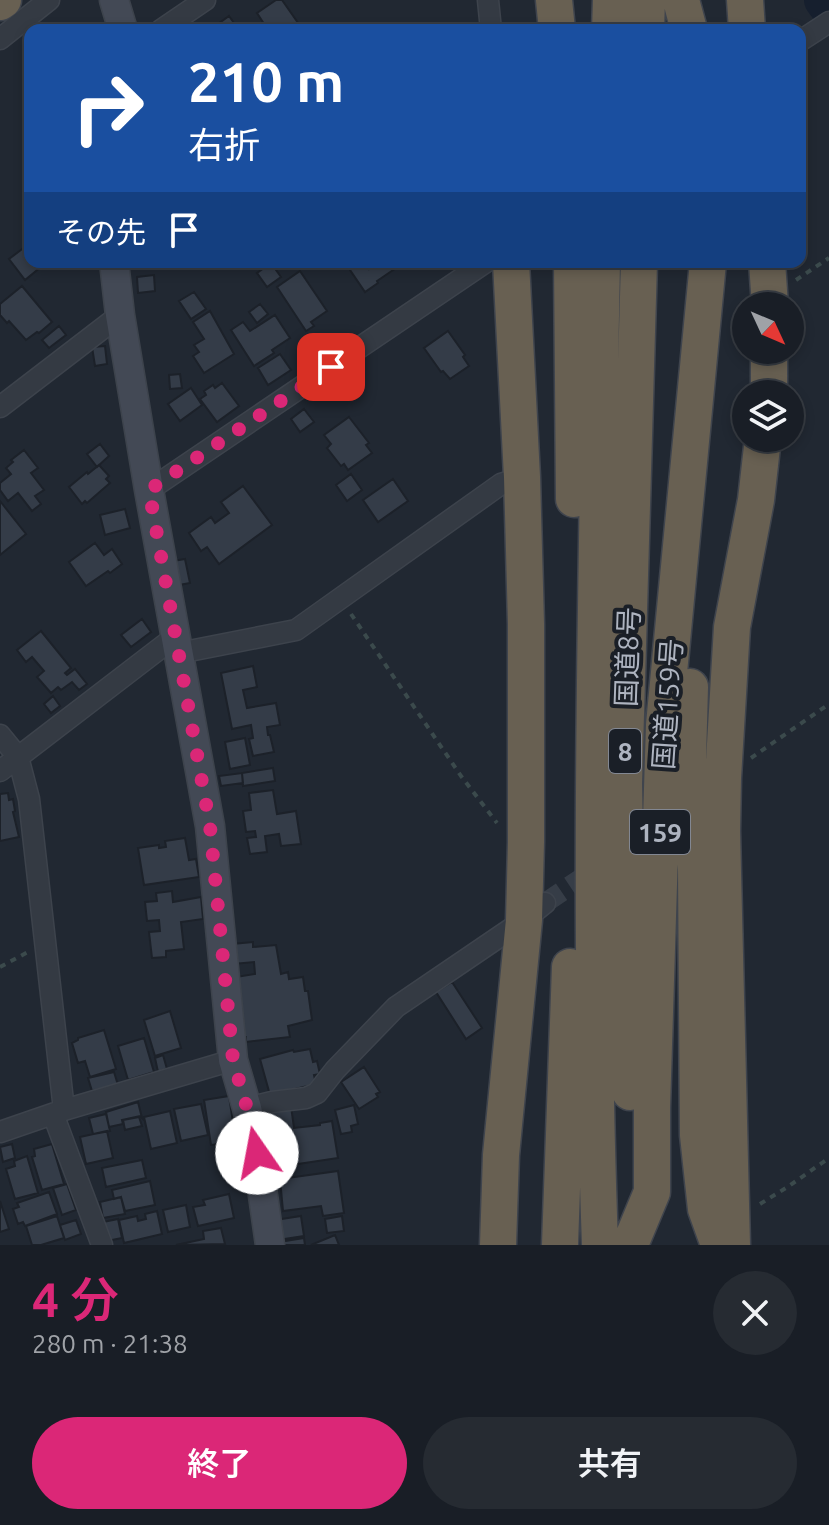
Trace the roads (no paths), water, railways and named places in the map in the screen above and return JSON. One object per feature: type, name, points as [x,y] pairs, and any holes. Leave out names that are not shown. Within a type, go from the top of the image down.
[{"type":"highway","points":[[554,0],[556,24]]},
{"type":"highway","points":[[610,24],[611,0]]},
{"type":"highway","points":[[646,24],[647,0]]},
{"type":"highway","points":[[681,0],[687,24]]},
{"type":"highway","points":[[745,0],[747,24]]},
{"type":"highway","points":[[498,1245],[501,1155],[534,912],[526,842],[522,477],[511,268]]},
{"type":"highway","points":[[572,268],[575,634],[595,656]]},
{"type":"highway","name":"国道8号","points":[[602,268],[595,656],[595,1120],[622,1243]]},
{"type":"highway","name":"国道8号","points":[[622,1243],[624,784],[639,268]]},
{"type":"highway","name":"国道159号","points":[[622,1243],[652,1192],[664,725],[707,268]]},
{"type":"highway","points":[[767,268],[769,292]]},
{"type":"highway","points":[[692,422],[697,527],[691,604],[688,758],[696,869],[698,1135],[706,1209],[727,1237]]},
{"type":"highway","points":[[727,1237],[722,831],[712,787],[732,627],[756,500],[761,452]]},
{"type":"highway","name":"8","points":[[560,1245],[576,747],[595,733]]},
{"type":"street","points":[[0,39],[49,0]]},
{"type":"street","points":[[114,0],[121,24]]},
{"type":"street","points":[[170,24],[205,0]]},
{"type":"street","points":[[488,0],[490,24]]},
{"type":"street","points":[[806,37],[826,24]]},
{"type":"street","points":[[115,268],[149,490],[210,826],[233,1060],[257,1153],[270,1245]]},
{"type":"street","points":[[149,490],[477,268]]},
{"type":"street","points":[[0,407],[120,315]]},
{"type":"street","points":[[0,771],[178,644],[296,630],[501,484],[522,477]]},
{"type":"street","points":[[0,735],[18,757],[29,799],[58,1112],[102,1245]]},
{"type":"street","points":[[247,1108],[306,1098],[317,1093],[396,1007],[534,912]]},
{"type":"street","points":[[0,1132],[233,1060]]},
{"type":"waterway","points":[[823,0],[829,8]]},
{"type":"tunnel","points":[[545,903],[598,867]]}]
